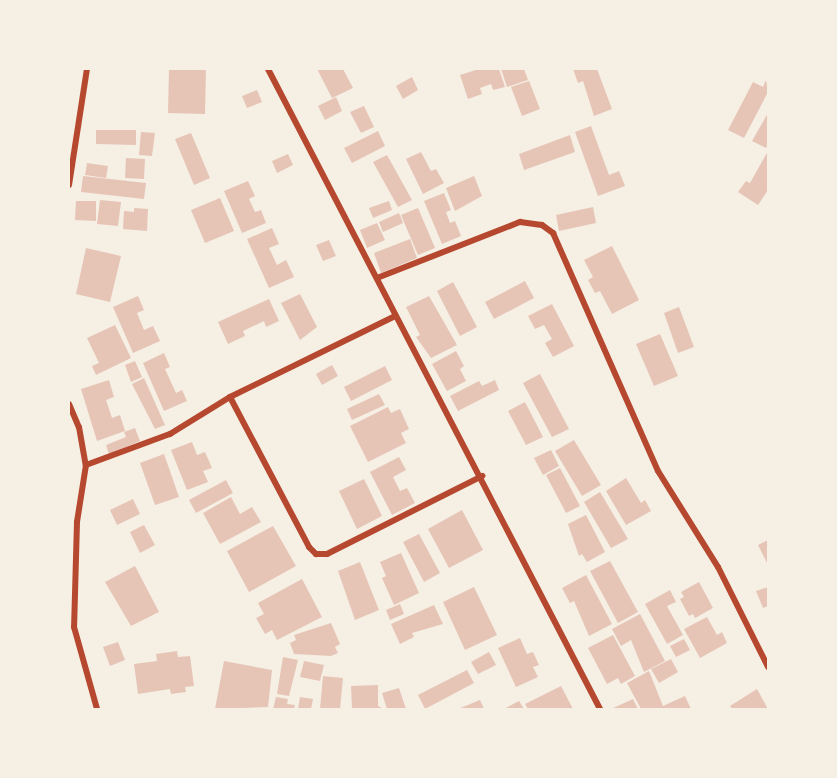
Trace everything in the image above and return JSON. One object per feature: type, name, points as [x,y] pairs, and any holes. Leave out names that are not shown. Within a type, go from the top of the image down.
[{"type":"street","points":[[69,185],[87,69]]},
{"type":"street","points":[[268,69],[395,316],[482,476],[600,709]]},
{"type":"street","points":[[377,278],[520,222],[542,225],[553,232],[658,471],[718,567],[768,667]]},
{"type":"street","points":[[86,465],[170,434],[230,397],[395,316]]},
{"type":"street","points":[[230,397],[309,547],[316,554],[327,554],[482,476]]},
{"type":"street","points":[[69,404],[79,427],[86,465],[77,522],[74,627],[97,709]]},
{"type":"building","points":[[169,69],[206,69],[205,114],[168,113]]},
{"type":"building","points":[[317,69],[343,69],[353,88],[332,98]]},
{"type":"building","points":[[479,69],[499,69],[505,87],[493,90],[491,84],[480,88],[482,94],[468,99],[460,75]]},
{"type":"building","points":[[501,69],[524,69],[528,80],[507,87]]},
{"type":"building","points":[[573,69],[597,69],[612,109],[594,116],[583,81],[578,83]]},
{"type":"building","points":[[412,77],[418,90],[403,99],[396,86]]},
{"type":"building","points":[[766,80],[768,92],[744,138],[728,130],[753,82],[763,87]]},
{"type":"building","points":[[529,81],[540,109],[522,116],[511,87]]},
{"type":"building","points":[[257,90],[262,102],[247,108],[242,96]]},
{"type":"building","points":[[336,97],[342,111],[325,120],[318,106]]},
{"type":"building","points":[[364,106],[374,127],[361,133],[350,112]]},
{"type":"building","points":[[768,113],[768,144],[766,148],[752,141]]},
{"type":"building","points":[[591,126],[609,175],[619,171],[625,186],[598,196],[575,132]]},
{"type":"building","points":[[96,130],[136,130],[136,145],[96,144]]},
{"type":"building","points":[[378,131],[385,146],[352,163],[344,148]]},
{"type":"building","points":[[141,132],[155,133],[152,156],[139,155]]},
{"type":"building","points":[[191,133],[210,178],[194,185],[175,139]]},
{"type":"building","points":[[570,135],[575,152],[524,170],[519,154]]},
{"type":"building","points":[[768,151],[768,190],[758,205],[738,192],[746,181],[750,183]]},
{"type":"building","points":[[421,152],[431,171],[436,169],[444,183],[423,194],[406,159]]},
{"type":"building","points":[[288,154],[293,165],[277,173],[272,161]]},
{"type":"building","points":[[387,155],[412,200],[398,207],[373,162]]},
{"type":"building","points":[[126,158],[145,159],[144,179],[125,178]]},
{"type":"building","points":[[87,163],[108,166],[106,178],[85,175]]},
{"type":"building","points":[[83,176],[146,183],[144,199],[81,192]]},
{"type":"building","points":[[474,176],[482,196],[455,211],[446,188]]},
{"type":"building","points":[[248,181],[255,196],[249,199],[255,212],[261,210],[266,223],[242,233],[224,191]]},
{"type":"building","points":[[444,193],[451,210],[446,212],[450,223],[455,221],[461,236],[442,244],[424,201]]},
{"type":"building","points":[[220,198],[234,231],[205,243],[191,210]]},
{"type":"building","points":[[100,200],[121,202],[118,226],[97,224]]},
{"type":"building","points":[[76,201],[96,201],[96,221],[75,220]]},
{"type":"building","points":[[389,201],[392,210],[373,218],[369,208]]},
{"type":"building","points":[[593,207],[596,223],[559,231],[556,215]]},
{"type":"building","points":[[134,208],[148,209],[147,231],[123,229],[124,211],[134,212]]},
{"type":"building","points":[[418,208],[435,248],[418,255],[401,215]]},
{"type":"building","points":[[399,213],[403,223],[383,232],[379,222]]},
{"type":"building","points":[[377,223],[385,240],[367,248],[360,230]]},
{"type":"building","points":[[272,228],[279,244],[269,248],[277,265],[286,260],[294,277],[269,288],[247,239]]},
{"type":"building","points":[[410,239],[417,258],[381,273],[374,253]]},
{"type":"building","points":[[329,240],[336,256],[323,261],[316,245]]},
{"type":"building","points":[[612,246],[639,300],[612,314],[600,291],[595,293],[588,280],[593,277],[584,260]]},
{"type":"building","points":[[86,248],[121,256],[110,302],[76,294]]},
{"type":"building","points":[[525,281],[534,298],[494,319],[485,302]]},
{"type":"building","points":[[453,282],[477,327],[460,336],[437,291]]},
{"type":"building","points":[[300,294],[317,327],[300,340],[281,303]]},
{"type":"building","points":[[138,296],[144,310],[137,313],[144,330],[153,326],[160,341],[133,353],[113,307]]},
{"type":"building","points":[[429,296],[457,345],[431,358],[416,337],[420,335],[406,307]]},
{"type":"building","points":[[269,299],[279,321],[266,327],[264,321],[243,331],[245,336],[228,344],[218,322]]},
{"type":"building","points":[[552,304],[574,346],[553,357],[545,343],[552,339],[544,325],[535,329],[528,316]]},
{"type":"building","points":[[679,307],[694,347],[678,353],[664,313]]},
{"type":"building","points":[[115,325],[131,358],[96,375],[92,366],[99,363],[87,338]]},
{"type":"building","points":[[660,334],[678,376],[654,386],[636,344]]},
{"type":"building","points":[[456,351],[464,366],[460,369],[466,381],[447,391],[432,364]]},
{"type":"building","points":[[164,353],[170,367],[165,369],[176,393],[182,390],[187,401],[164,411],[143,363]]},
{"type":"building","points":[[135,361],[142,377],[131,382],[125,365]]},
{"type":"building","points":[[332,365],[338,376],[322,385],[316,374]]},
{"type":"building","points":[[385,366],[392,380],[351,401],[344,387]]},
{"type":"building","points":[[540,374],[569,429],[552,437],[523,383]]},
{"type":"building","points":[[144,378],[165,425],[155,429],[132,384]]},
{"type":"building","points":[[109,380],[114,397],[106,400],[112,418],[120,415],[125,431],[97,441],[81,389]]},
{"type":"building","points":[[495,380],[499,390],[458,411],[450,396],[479,381],[482,386]]},
{"type":"building","points":[[379,394],[385,405],[352,420],[347,409]]},
{"type":"building","points":[[525,402],[543,437],[526,445],[508,411]]},
{"type":"building","points":[[388,407],[391,413],[400,409],[409,429],[401,433],[406,443],[368,462],[350,426]]},
{"type":"building","points":[[135,428],[140,441],[109,454],[106,445],[126,437],[124,432]]},
{"type":"building","points":[[574,440],[601,485],[582,496],[555,451]]},
{"type":"building","points":[[192,442],[197,455],[205,452],[212,468],[203,471],[208,482],[187,490],[171,450]]},
{"type":"building","points":[[551,450],[559,466],[543,475],[534,458]]},
{"type":"building","points":[[164,454],[179,497],[155,505],[140,463]]},
{"type":"building","points":[[399,457],[406,470],[393,477],[400,491],[407,488],[415,503],[392,515],[370,472]]},
{"type":"building","points":[[560,468],[580,506],[566,513],[546,475]]},
{"type":"building","points":[[626,478],[641,503],[645,500],[651,511],[626,525],[606,491]]},
{"type":"building","points":[[364,479],[382,516],[357,529],[339,491]]},
{"type":"building","points":[[226,480],[233,493],[196,513],[189,500]]},
{"type":"building","points":[[600,492],[628,539],[611,548],[584,502]]},
{"type":"building","points":[[231,497],[240,514],[252,507],[261,522],[220,544],[203,513]]},
{"type":"building","points":[[133,499],[140,514],[117,525],[110,510]]},
{"type":"building","points":[[462,510],[483,550],[449,568],[428,529]]},
{"type":"building","points":[[586,515],[605,552],[587,562],[582,554],[579,556],[568,524]]},
{"type":"building","points":[[144,525],[155,545],[140,553],[130,532]]},
{"type":"building","points":[[273,526],[296,566],[249,592],[227,551]]},
{"type":"building","points":[[419,534],[440,573],[424,582],[403,542]]},
{"type":"building","points":[[768,540],[768,565],[758,545]]},
{"type":"building","points":[[401,553],[419,593],[394,605],[382,578],[386,576],[380,562]]},
{"type":"building","points":[[610,561],[638,612],[618,623],[590,571]]},
{"type":"building","points":[[360,562],[379,610],[355,620],[338,571]]},
{"type":"building","points":[[135,566],[159,612],[131,626],[105,582]]},
{"type":"building","points":[[586,575],[612,624],[589,636],[574,601],[570,603],[562,588]]},
{"type":"building","points":[[302,579],[322,617],[277,640],[272,630],[265,634],[256,618],[264,614],[258,603]]},
{"type":"building","points":[[699,582],[713,608],[695,618],[693,614],[689,616],[680,599],[684,597],[681,592]]},
{"type":"building","points":[[474,587],[497,635],[465,650],[443,602]]},
{"type":"building","points":[[768,587],[768,606],[763,608],[756,591]]},
{"type":"building","points":[[670,590],[676,602],[667,606],[683,635],[667,644],[645,604]]},
{"type":"building","points":[[400,604],[404,614],[390,620],[386,610]]},
{"type":"building","points":[[434,605],[443,624],[412,633],[414,637],[400,644],[391,624]]},
{"type":"building","points":[[640,614],[665,661],[644,672],[631,640],[621,646],[612,629]]},
{"type":"building","points":[[707,617],[717,635],[722,632],[727,643],[700,658],[684,629]]},
{"type":"building","points":[[331,623],[340,644],[335,647],[338,653],[331,656],[294,654],[290,643],[296,640],[294,635]]},
{"type":"building","points":[[613,635],[635,676],[621,684],[618,678],[607,684],[588,648]]},
{"type":"building","points":[[520,638],[527,654],[533,652],[539,665],[533,667],[538,677],[516,687],[498,648]]},
{"type":"building","points":[[684,639],[690,650],[676,657],[670,646]]},
{"type":"building","points":[[118,642],[125,660],[110,666],[103,647]]},
{"type":"building","points":[[177,651],[178,657],[190,656],[194,686],[185,687],[186,692],[171,694],[170,689],[138,694],[134,664],[157,661],[156,654]]},
{"type":"building","points":[[489,652],[496,665],[478,674],[471,662]]},
{"type":"building","points":[[283,657],[298,660],[289,696],[277,694]]},
{"type":"building","points":[[671,659],[678,672],[659,683],[651,669]]},
{"type":"building","points":[[224,661],[272,670],[268,707],[215,709]]},
{"type":"building","points":[[304,661],[324,665],[320,681],[300,677]]},
{"type":"building","points":[[467,670],[474,683],[425,709],[418,695]]},
{"type":"building","points":[[649,671],[663,706],[685,696],[691,709],[641,709],[627,683]]},
{"type":"building","points":[[323,676],[343,678],[340,709],[320,709]]},
{"type":"building","points":[[378,685],[378,706],[384,709],[352,709],[351,686]]},
{"type":"building","points":[[561,686],[573,709],[528,709],[525,704]]},
{"type":"building","points":[[399,688],[406,709],[387,709],[382,693]]},
{"type":"building","points":[[757,689],[768,709],[732,709],[730,706]]},
{"type":"building","points":[[276,697],[288,699],[287,704],[295,705],[294,709],[273,709]]},
{"type":"building","points":[[300,697],[313,699],[311,709],[298,709]]},
{"type":"building","points":[[633,699],[638,709],[611,709]]},
{"type":"building","points":[[480,700],[484,709],[458,709]]},
{"type":"building","points":[[519,701],[524,709],[504,709]]}]
